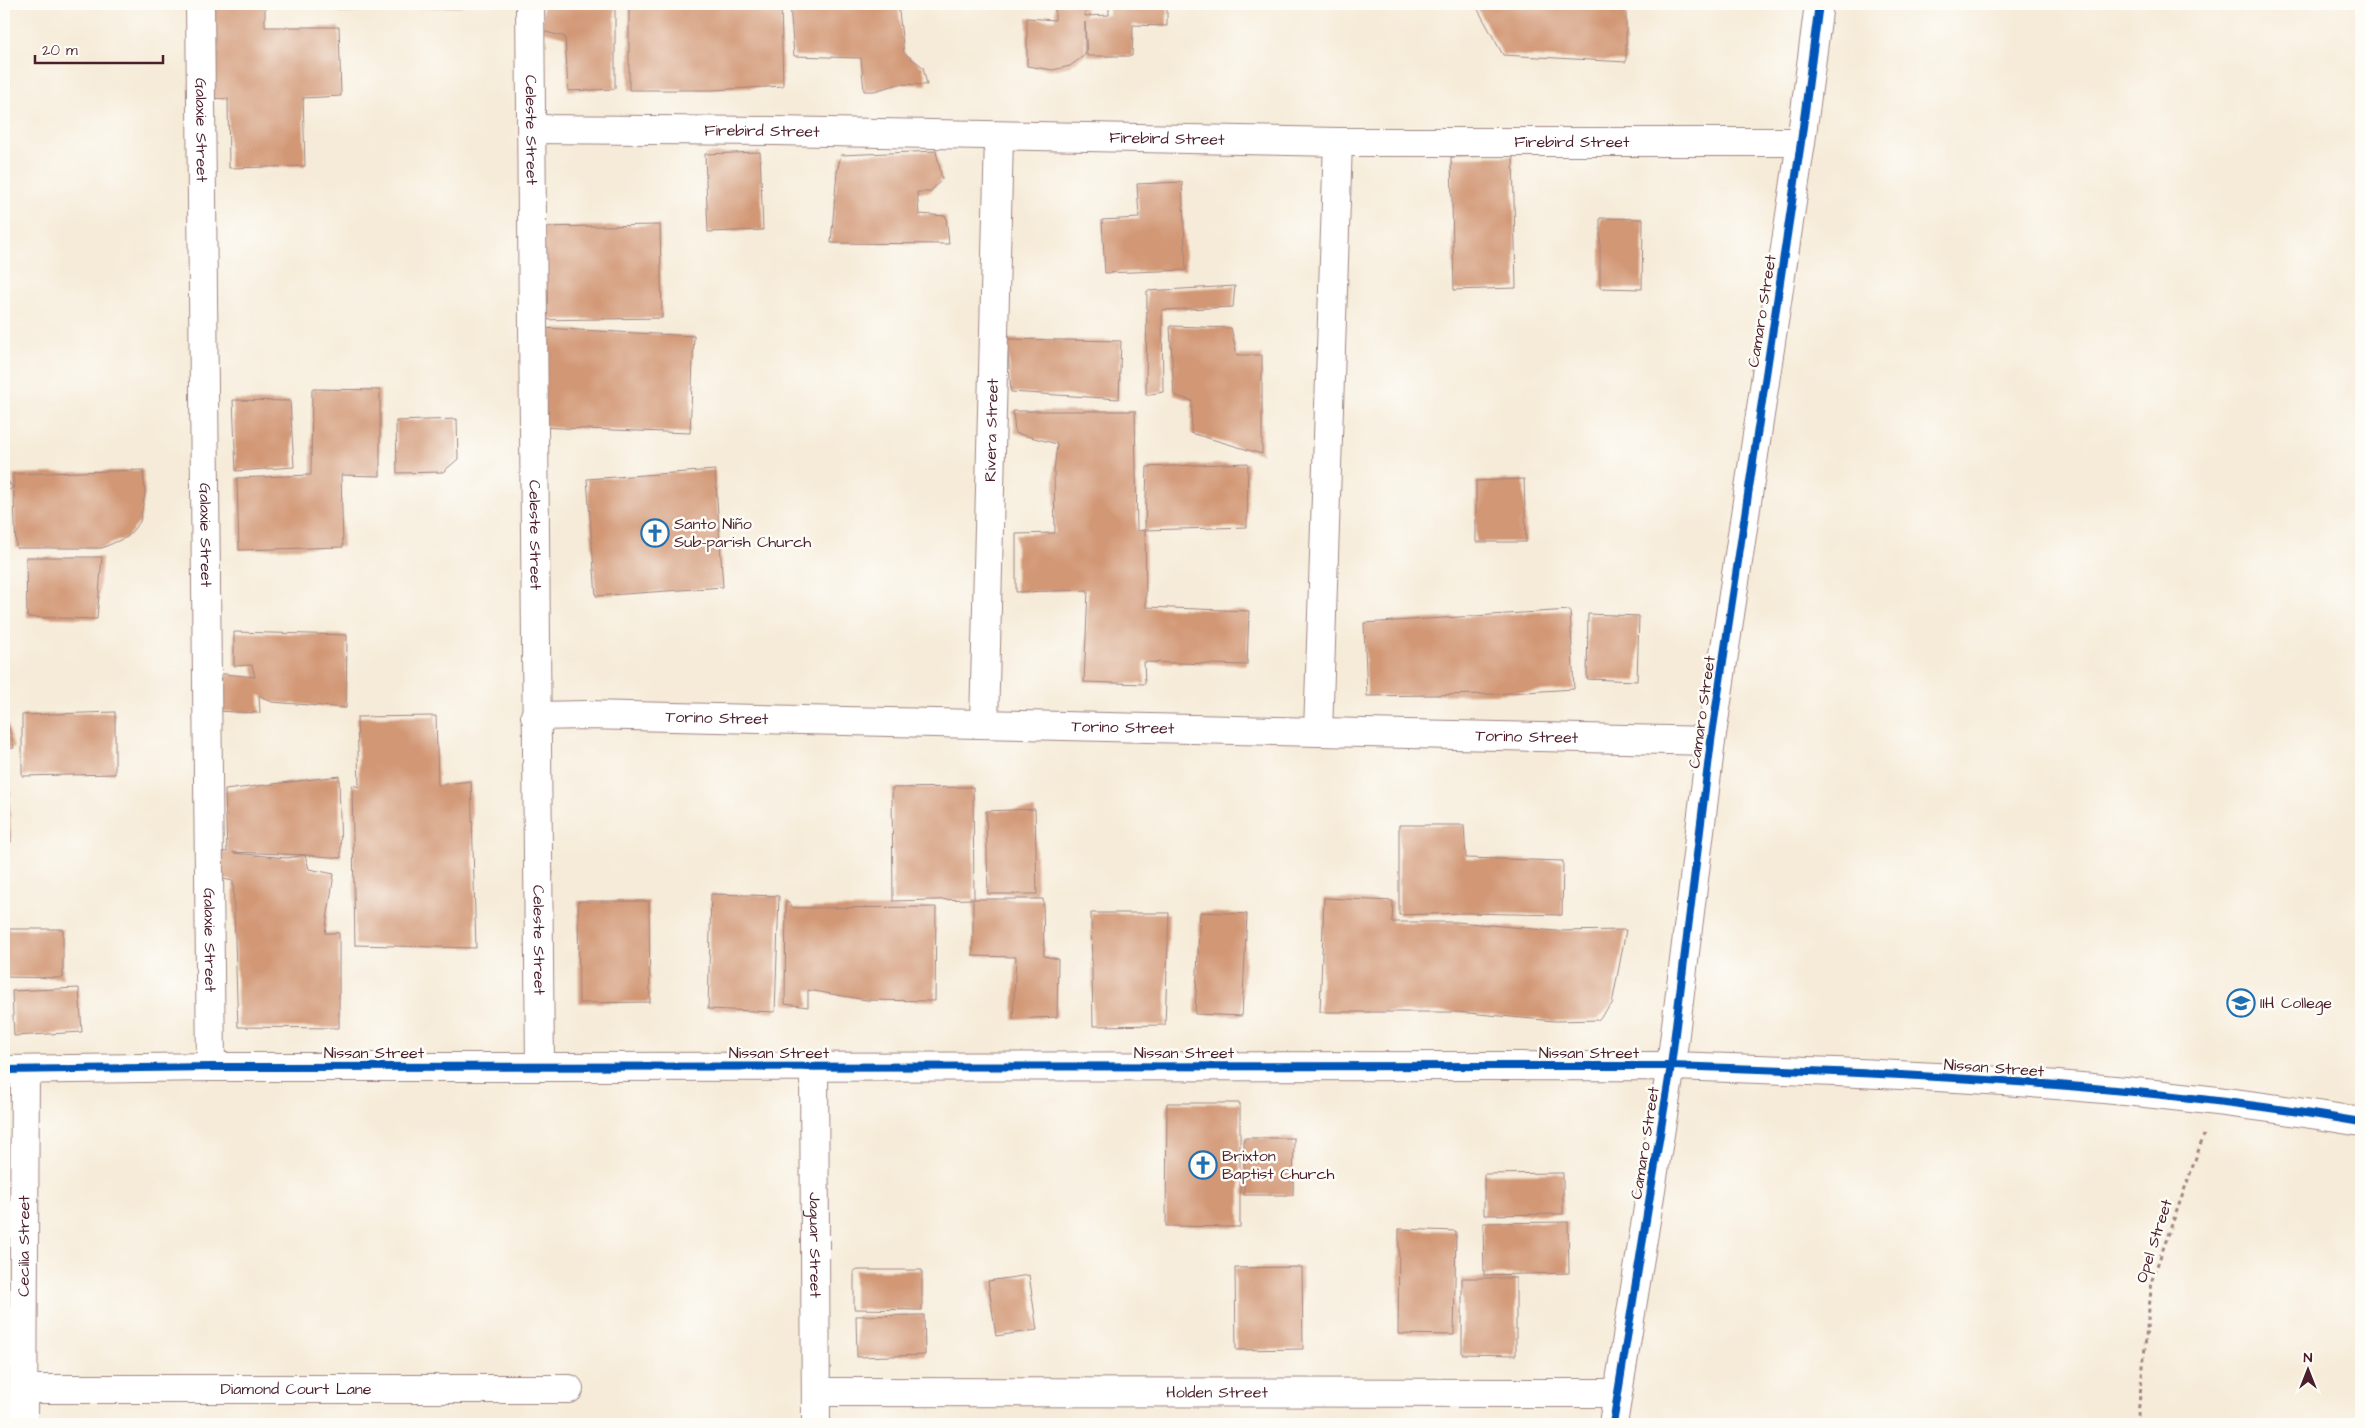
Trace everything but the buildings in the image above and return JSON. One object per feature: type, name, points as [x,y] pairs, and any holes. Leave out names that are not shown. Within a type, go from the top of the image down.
[{"type":"street","name":"Galaxie Street","points":[[200,4],[211,1067]]},
{"type":"street","name":"Celeste Street","points":[[530,4],[535,716],[540,1067]]},
{"type":"street","name":"Camaro Street","points":[[1613,1424],[1671,1066],[1711,740],[1820,4]]},
{"type":"street","name":"Firebird Street","points":[[532,129],[775,131],[999,137],[1338,142],[1801,142]]},
{"type":"street","name":"Rivera Street","points":[[984,724],[999,137]]},
{"type":"street","points":[[1318,732],[1338,142]]},
{"type":"street","name":"Torino Street","points":[[535,716],[587,715],[1711,740]]},
{"type":"street","name":"Jaguar Street","points":[[814,1066],[816,1424]]},
{"type":"street","name":"Nissan Street","points":[[14,1070],[211,1067],[1671,1066],[1830,1071],[2048,1084],[2294,1110],[2361,1122]]},
{"type":"street","name":"Cecilia Street","points":[[14,1070],[17,1376],[23,1424]]},
{"type":"street","name":"Diamond Court Lane","points":[[17,1376],[569,1389]]},
{"type":"street","name":"Holden Street","points":[[816,1392],[1617,1393]]},
{"type":"cycle path","points":[[1613,1424],[1671,1066],[1711,741],[1801,142],[1819,4]]},
{"type":"cycle path","points":[[4,1070],[211,1067],[1671,1066],[1844,1072],[2018,1082],[2190,1098],[2361,1122]]},
{"type":"place","name":"Santo Niño Sub-parish Church","points":[[655,533]]},
{"type":"place","name":"IIH College","points":[[2241,1003]]},
{"type":"place","name":"Brixton Baptist Church","points":[[1203,1165]]}]
